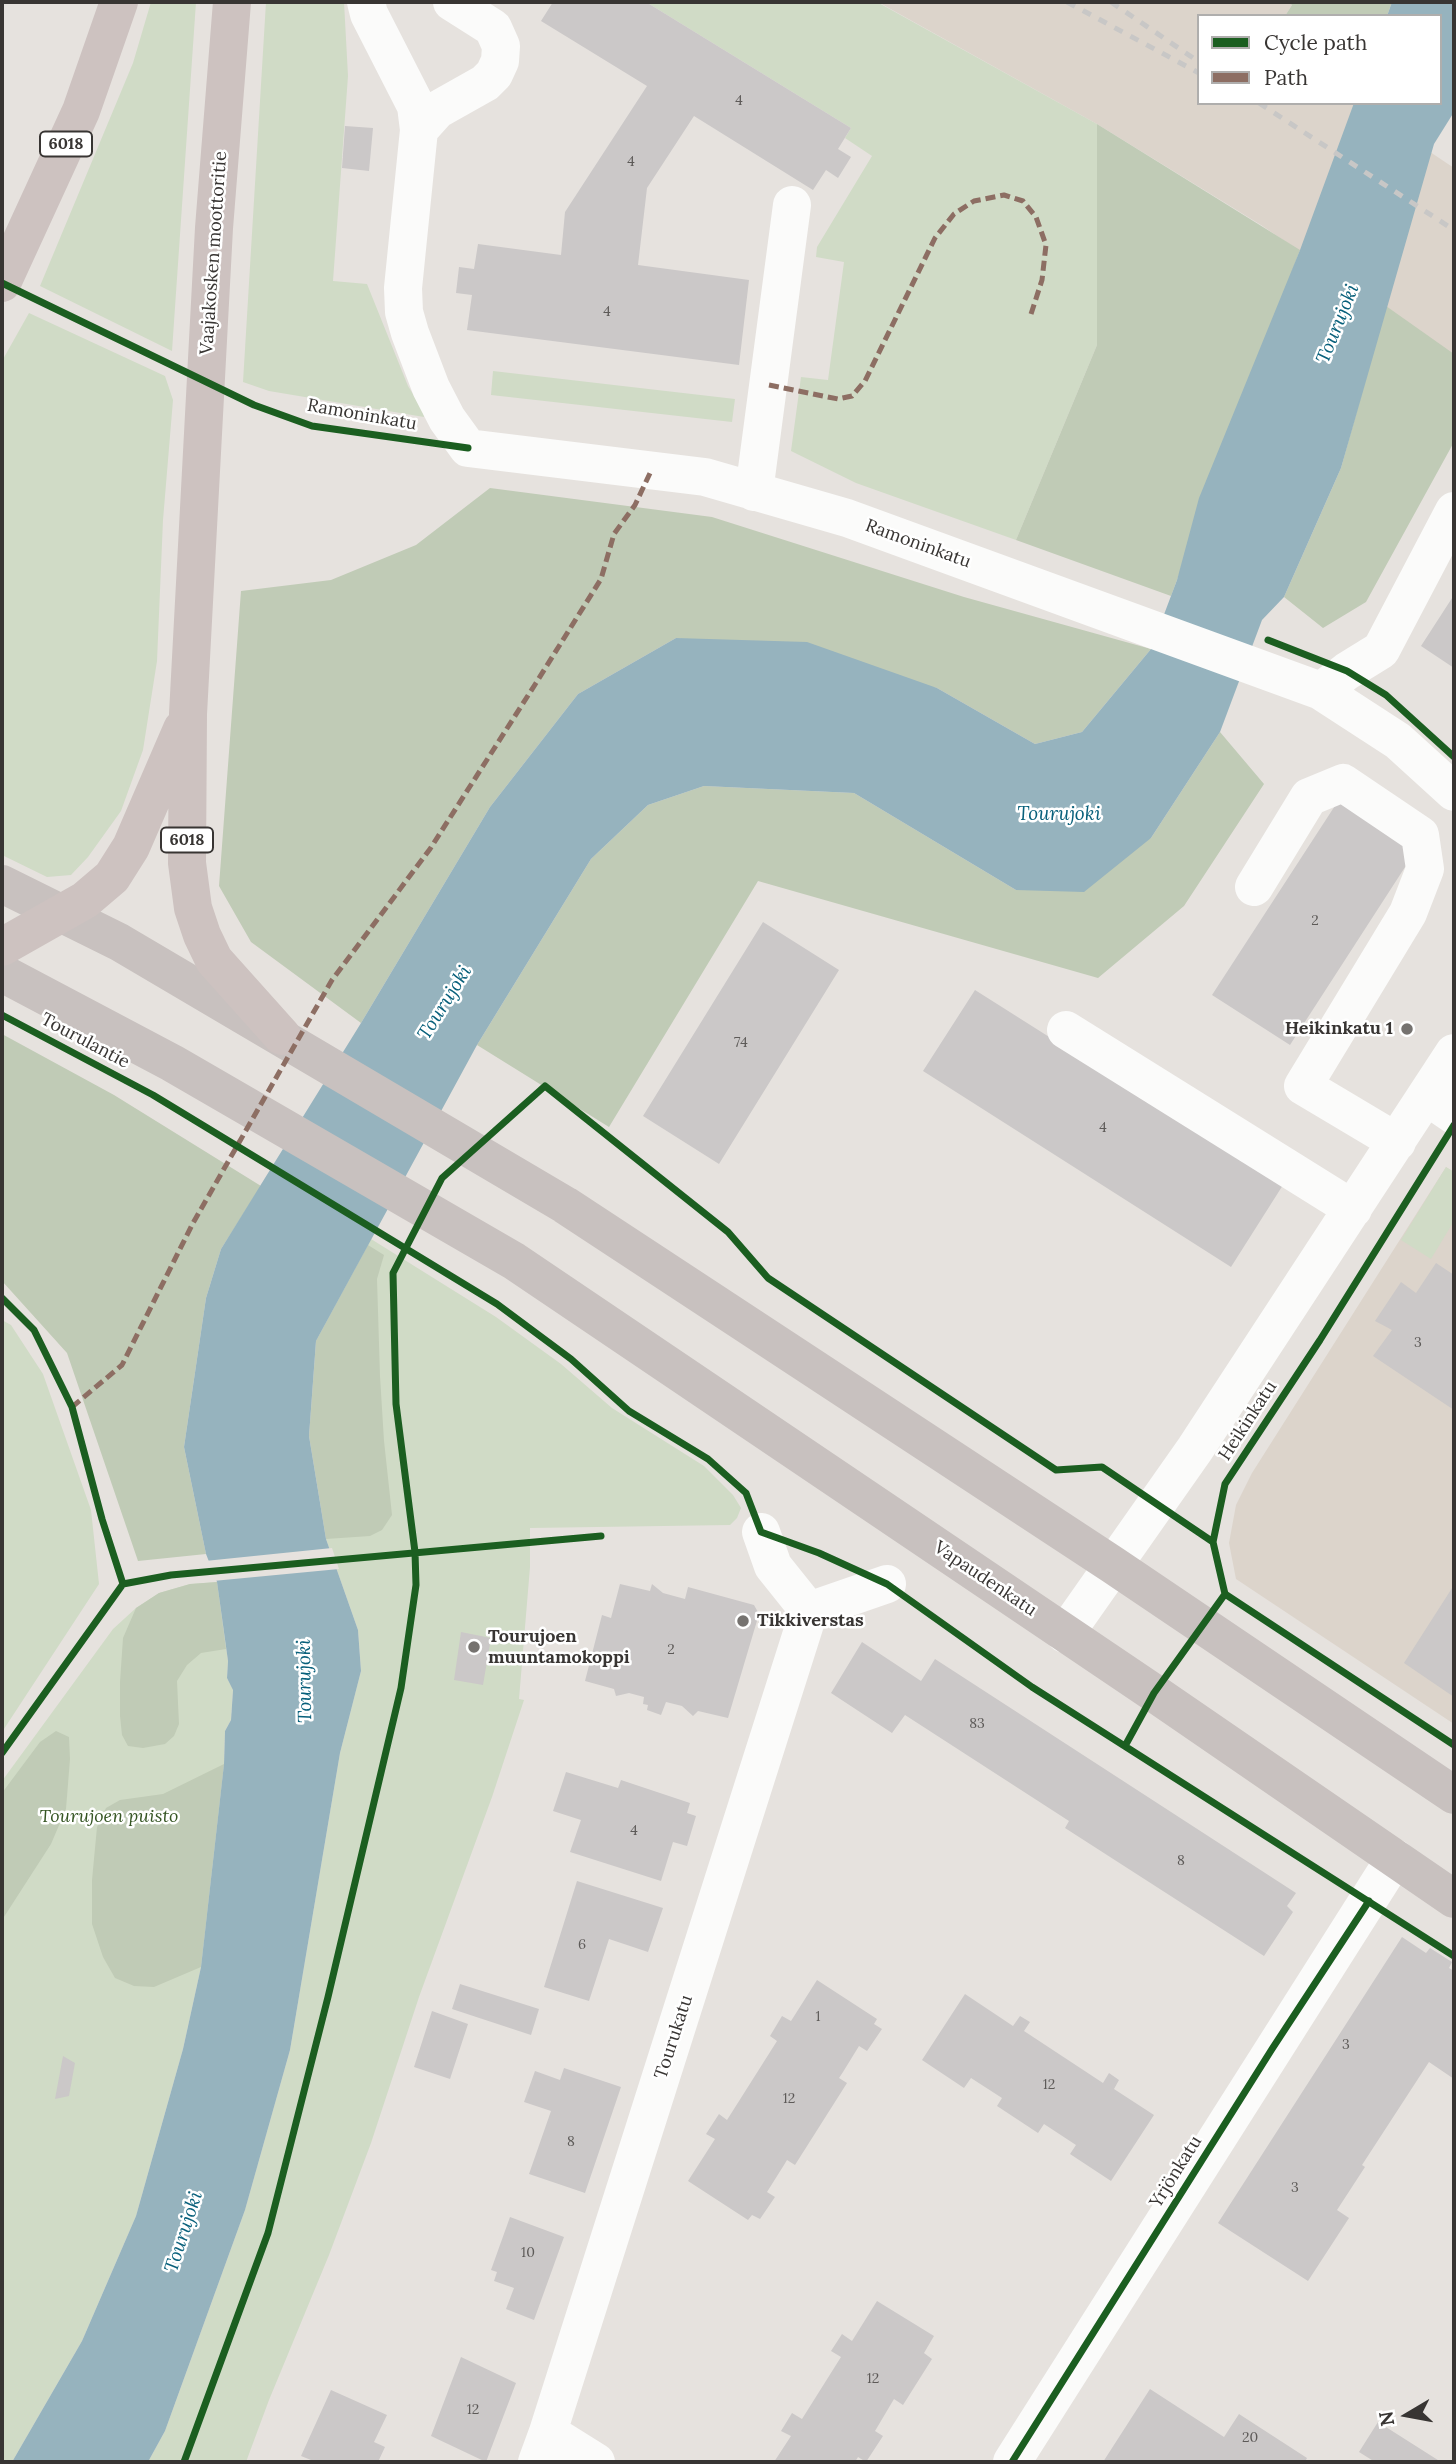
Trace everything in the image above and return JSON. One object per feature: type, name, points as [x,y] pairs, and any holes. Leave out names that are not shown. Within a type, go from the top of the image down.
[{"type":"highway","name":"6018","points":[[2,282],[81,111],[119,2]]},
{"type":"highway","name":"Vaajakosken moottoritie","points":[[188,714],[214,228],[232,2]]},
{"type":"highway","name":"6018","points":[[188,714],[187,863],[193,908],[202,934],[208,974],[282,1036]]},
{"type":"highway","points":[[2,947],[85,900],[112,877],[131,847],[188,714]]},
{"type":"main road","points":[[2,884],[119,942],[208,974]]},
{"type":"main road","name":"Tourulantie","points":[[2,973],[172,1063],[514,1261]]},
{"type":"main road","points":[[282,1036],[565,1205],[1113,1565],[1454,1794]]},
{"type":"main road","name":"Vapaudenkatu","points":[[514,1261],[1454,1899]]},
{"type":"street","points":[[366,2],[416,106],[419,130]]},
{"type":"street","points":[[419,130],[438,110],[485,83],[494,75],[500,61],[501,46],[493,28],[452,2]]},
{"type":"street","name":"Ramoninkatu","points":[[419,130],[402,289],[404,312],[431,388],[447,419],[468,448],[705,477],[847,518],[1321,691],[1398,741],[1454,793]]},
{"type":"street","points":[[754,492],[792,205]]},
{"type":"street","points":[[1321,691],[1381,650],[1454,511]]},
{"type":"street","points":[[1254,887],[1308,797],[1343,783],[1420,835],[1425,869],[1408,913],[1303,1086],[1397,1142]]},
{"type":"street","points":[[1066,1030],[1353,1209]]},
{"type":"street","name":"Heikinkatu","points":[[1065,1634],[1157,1505],[1397,1142],[1440,1105],[1454,1053]]},
{"type":"street","points":[[761,1532],[773,1566],[809,1611],[887,1584]]},
{"type":"street","name":"Tourukatu","points":[[542,2447],[809,1611]]},
{"type":"street","name":"Yrjönkatu","points":[[1012,2462],[1395,1858]]},
{"type":"street","points":[[542,2447],[596,2462]]},
{"type":"shaded area","points":[[878,2],[1288,2],[1292,5],[1286,14],[1197,14],[1197,105],[1360,105],[1454,168],[1454,356],[1261,225],[1097,124]]},
{"type":"shaded area","points":[[1446,1167],[1454,1172],[1454,1724],[1236,1579],[1229,1543],[1236,1505],[1252,1473]]},
{"type":"green space","points":[[151,2],[196,2],[172,351],[40,286],[133,63]]},
{"type":"green space","points":[[266,2],[344,2],[348,76],[333,281],[367,284],[408,386],[423,410],[424,417],[269,391],[243,382]]},
{"type":"green space","points":[[646,2],[877,2],[1097,124],[1097,345],[1016,540],[856,483],[791,451],[801,377],[828,380],[844,262],[816,257],[817,247],[872,156],[845,138],[851,128]]},
{"type":"green space","points":[[1288,2],[1392,2],[1388,14],[1286,14],[1292,5]]},
{"type":"green space","points":[[1097,124],[1300,250],[1171,596],[1016,540],[1097,345]]},
{"type":"green space","points":[[1386,306],[1454,354],[1454,442],[1366,602],[1323,628],[1284,597],[1341,468]]},
{"type":"green space","points":[[29,313],[165,376],[173,400],[163,520],[157,661],[143,750],[121,811],[88,857],[71,875],[47,877],[2,855],[2,361]]},
{"type":"green space","points":[[493,371],[735,399],[732,422],[491,395]]},
{"type":"green space","points":[[490,488],[712,517],[964,597],[1151,649],[1082,732],[1035,744],[937,688],[676,638],[578,694],[490,807],[361,1023],[251,942],[219,886],[241,591],[331,580],[416,545]]},
{"type":"green space","points":[[1220,732],[1264,784],[1184,906],[1098,978],[758,881],[609,1127],[477,1045],[591,859],[648,805],[704,786],[854,793],[1016,890],[1151,838]]},
{"type":"green space","points":[[2,1034],[114,1095],[261,1186],[221,1249],[206,1298],[184,1447],[206,1554],[138,1561],[67,1353],[2,1281]]},
{"type":"green space","points":[[1446,1167],[1454,1172],[1454,1221],[1431,1259],[1401,1240]]},
{"type":"green space","points":[[371,1239],[496,1317],[561,1364],[612,1408],[704,1466],[733,1495],[741,1508],[730,1525],[530,1528],[530,1567],[519,1699],[524,1700],[492,1797],[419,1997],[371,2143],[246,2462],[148,2462],[165,2431],[245,2210],[290,2050],[340,1753],[361,1671],[358,1630],[326,1539],[316,1341]]},
{"type":"green space","points":[[368,1245],[384,1255],[377,1279],[384,1441],[392,1515],[382,1530],[370,1536],[326,1539],[309,1436],[316,1341]]},
{"type":"green space","points":[[2,1320],[11,1325],[43,1374],[91,1510],[99,1584],[2,1732]]},
{"type":"green space","name":"Tourujoen puisto","points":[[217,1582],[228,1661],[227,1678],[233,1689],[231,1720],[225,1731],[224,1764],[201,1967],[183,2049],[136,2216],[82,2341],[12,2462],[2,2462],[2,1781],[113,1629],[136,1608],[159,1593],[190,1584]]},
{"type":"green space","points":[[217,1582],[226,1649],[201,1653],[187,1665],[177,1681],[179,1724],[174,1736],[165,1744],[143,1748],[128,1746],[122,1735],[120,1682],[123,1638],[136,1608],[159,1593],[190,1584]]},
{"type":"green space","points":[[56,1731],[69,1737],[66,1809],[51,1844],[2,1920],[2,1793],[40,1742]]},
{"type":"green space","points":[[224,1764],[201,1967],[154,1987],[134,1986],[115,1978],[103,1957],[92,1924],[92,1880],[97,1827],[106,1808],[120,1800],[163,1794]]},
{"type":"water","name":"Tourujoki","points":[[1392,2],[1454,2],[1454,112],[1434,144],[1341,468],[1284,597],[1262,620],[1220,732],[1151,838],[1084,892],[1016,890],[854,793],[704,786],[648,805],[591,859],[477,1045],[316,1341],[309,1436],[326,1539],[358,1630],[361,1671],[340,1753],[290,2050],[245,2210],[165,2431],[148,2462],[12,2462],[82,2341],[136,2216],[183,2049],[201,1967],[224,1764],[225,1731],[231,1720],[233,1690],[227,1678],[228,1661],[217,1582],[206,1554],[184,1447],[206,1298],[221,1249],[490,807],[578,694],[676,638],[807,642],[937,688],[1035,744],[1082,732],[1151,649],[1177,580],[1199,498],[1300,250],[1353,105],[1442,105],[1442,14],[1388,14]]},
{"type":"pier","points":[[332,1548],[339,1569],[213,1581],[205,1561]]},
{"type":"building","points":[[553,2],[646,2],[851,128],[838,149],[851,157],[838,178],[826,170],[813,190],[694,116],[647,188],[638,265],[749,280],[739,365],[467,330],[472,295],[456,293],[459,267],[474,269],[478,244],[561,255],[565,212],[647,86],[541,21]]},
{"type":"building","points":[[345,126],[373,128],[369,171],[342,168]]},
{"type":"building","points":[[1454,595],[1454,668],[1421,646]]},
{"type":"building","points":[[1340,798],[1418,847],[1290,1045],[1212,995]]},
{"type":"building","points":[[763,922],[839,970],[719,1164],[643,1116]]},
{"type":"building","points":[[975,990],[1283,1185],[1231,1267],[923,1071]]},
{"type":"building","points":[[1436,1263],[1454,1275],[1454,1410],[1373,1356],[1392,1330],[1375,1321],[1401,1282],[1416,1293]]},
{"type":"building","points":[[620,1584],[650,1591],[652,1584],[663,1593],[685,1599],[688,1587],[754,1605],[759,1614],[728,1718],[698,1711],[693,1716],[682,1706],[666,1702],[661,1715],[647,1710],[648,1705],[643,1704],[644,1697],[629,1693],[616,1696],[614,1689],[585,1681],[602,1615],[611,1618]]},
{"type":"building","points":[[1454,1585],[1454,1697],[1404,1663]]},
{"type":"building","points":[[461,1632],[491,1638],[483,1685],[454,1680]]},
{"type":"building","points":[[862,1642],[921,1681],[935,1659],[1296,1893],[1287,1906],[1293,1912],[1264,1956],[1065,1828],[1069,1821],[905,1715],[892,1733],[831,1693]]},
{"type":"building","points":[[566,1772],[618,1788],[621,1780],[690,1803],[687,1813],[696,1816],[687,1846],[673,1842],[661,1881],[570,1852],[581,1820],[553,1811]]},
{"type":"building","points":[[577,1881],[663,1908],[648,1952],[609,1939],[589,2001],[544,1987]]},
{"type":"building","points":[[1402,1937],[1426,1953],[1430,1948],[1452,1962],[1449,1968],[1454,1971],[1454,2079],[1429,2062],[1362,2165],[1365,2167],[1337,2210],[1349,2218],[1308,2281],[1218,2223]]},
{"type":"building","points":[[817,1980],[877,2019],[874,2024],[882,2029],[867,2051],[859,2046],[839,2078],[847,2083],[795,2165],[787,2160],[767,2192],[775,2197],[760,2219],[752,2215],[748,2220],[688,2181],[715,2139],[706,2134],[719,2114],[727,2120],[777,2041],[770,2036],[782,2016],[791,2021]]},
{"type":"building","points":[[460,1984],[539,2009],[531,2035],[452,2009]]},
{"type":"building","points":[[965,1994],[1013,2026],[1020,2016],[1030,2022],[1024,2031],[1103,2083],[1109,2073],[1119,2080],[1114,2089],[1154,2115],[1111,2181],[1070,2154],[1076,2145],[1044,2124],[1038,2133],[997,2106],[1002,2098],[971,2078],[964,2088],[922,2060]]},
{"type":"building","points":[[432,2011],[468,2024],[450,2079],[414,2067]]},
{"type":"building","points":[[63,2056],[75,2063],[69,2096],[55,2099]]},
{"type":"building","points":[[564,2068],[621,2087],[585,2193],[529,2174],[551,2111],[524,2102],[535,2071],[560,2080]]},
{"type":"building","points":[[510,2217],[564,2237],[534,2320],[506,2309],[514,2288],[494,2281],[497,2272],[491,2270]]},
{"type":"building","points":[[877,2301],[934,2336],[924,2353],[932,2359],[903,2405],[894,2399],[875,2431],[883,2436],[866,2462],[858,2457],[855,2462],[774,2462],[791,2436],[781,2431],[792,2413],[802,2419],[841,2357],[831,2351],[842,2334],[852,2341]]},
{"type":"building","points":[[461,2357],[516,2383],[486,2462],[431,2436]]},
{"type":"building","points":[[1150,2389],[1224,2437],[1239,2414],[1307,2458],[1305,2462],[1103,2462]]},
{"type":"building","points":[[331,2390],[387,2415],[374,2442],[385,2447],[378,2462],[316,2462],[301,2456]]},
{"type":"building","points":[[1378,2422],[1441,2462],[1375,2462],[1359,2452]]},
{"type":"railway","points":[[1067,2],[1197,72]]},
{"type":"railway","points":[[1111,2],[1197,61]]},
{"type":"railway","points":[[1262,105],[1454,230]]},
{"type":"marked path","points":[[769,385],[838,399],[852,396],[865,381],[935,238],[954,214],[974,201],[1004,195],[1023,201],[1036,217],[1046,245],[1042,280],[1031,314]]},
{"type":"marked path","points":[[72,1407],[122,1365],[193,1223],[332,980],[430,849],[536,683],[601,579],[614,534],[635,505],[651,471]]},
{"type":"cycle path","points":[[2,283],[254,405],[312,426],[468,448]]},
{"type":"cycle path","points":[[1268,640],[1347,671],[1386,695],[1454,757]]},
{"type":"cycle path","points":[[2,1015],[153,1095],[497,1304],[571,1359],[629,1411],[708,1459],[746,1493],[761,1532],[819,1553],[887,1584],[1032,1687],[1454,1956]]},
{"type":"cycle path","points":[[184,2462],[268,2233],[328,1997],[401,1688],[416,1585],[415,1552],[396,1404],[393,1273],[442,1178],[545,1086],[728,1232],[768,1278],[1056,1470],[1102,1467],[1213,1542]]},
{"type":"cycle path","points":[[1225,1594],[1213,1542],[1225,1484],[1320,1340],[1454,1125]]},
{"type":"cycle path","points":[[2,1298],[34,1330],[72,1407],[102,1519],[123,1584]]},
{"type":"cycle path","points":[[2,1753],[123,1584],[171,1575],[601,1536]]},
{"type":"cycle path","points":[[1225,1594],[1454,1745]]},
{"type":"cycle path","points":[[1125,1746],[1154,1693],[1225,1594]]},
{"type":"cycle path","points":[[1012,2462],[1272,2049],[1369,1901]]},
{"type":"place","name":"Heikinkatu 1","points":[[1407,1029]]},
{"type":"place","name":"Tikkiverstas","points":[[743,1621]]},
{"type":"place","name":"Tourujoen muuntamokoppi","points":[[474,1647]]}]
